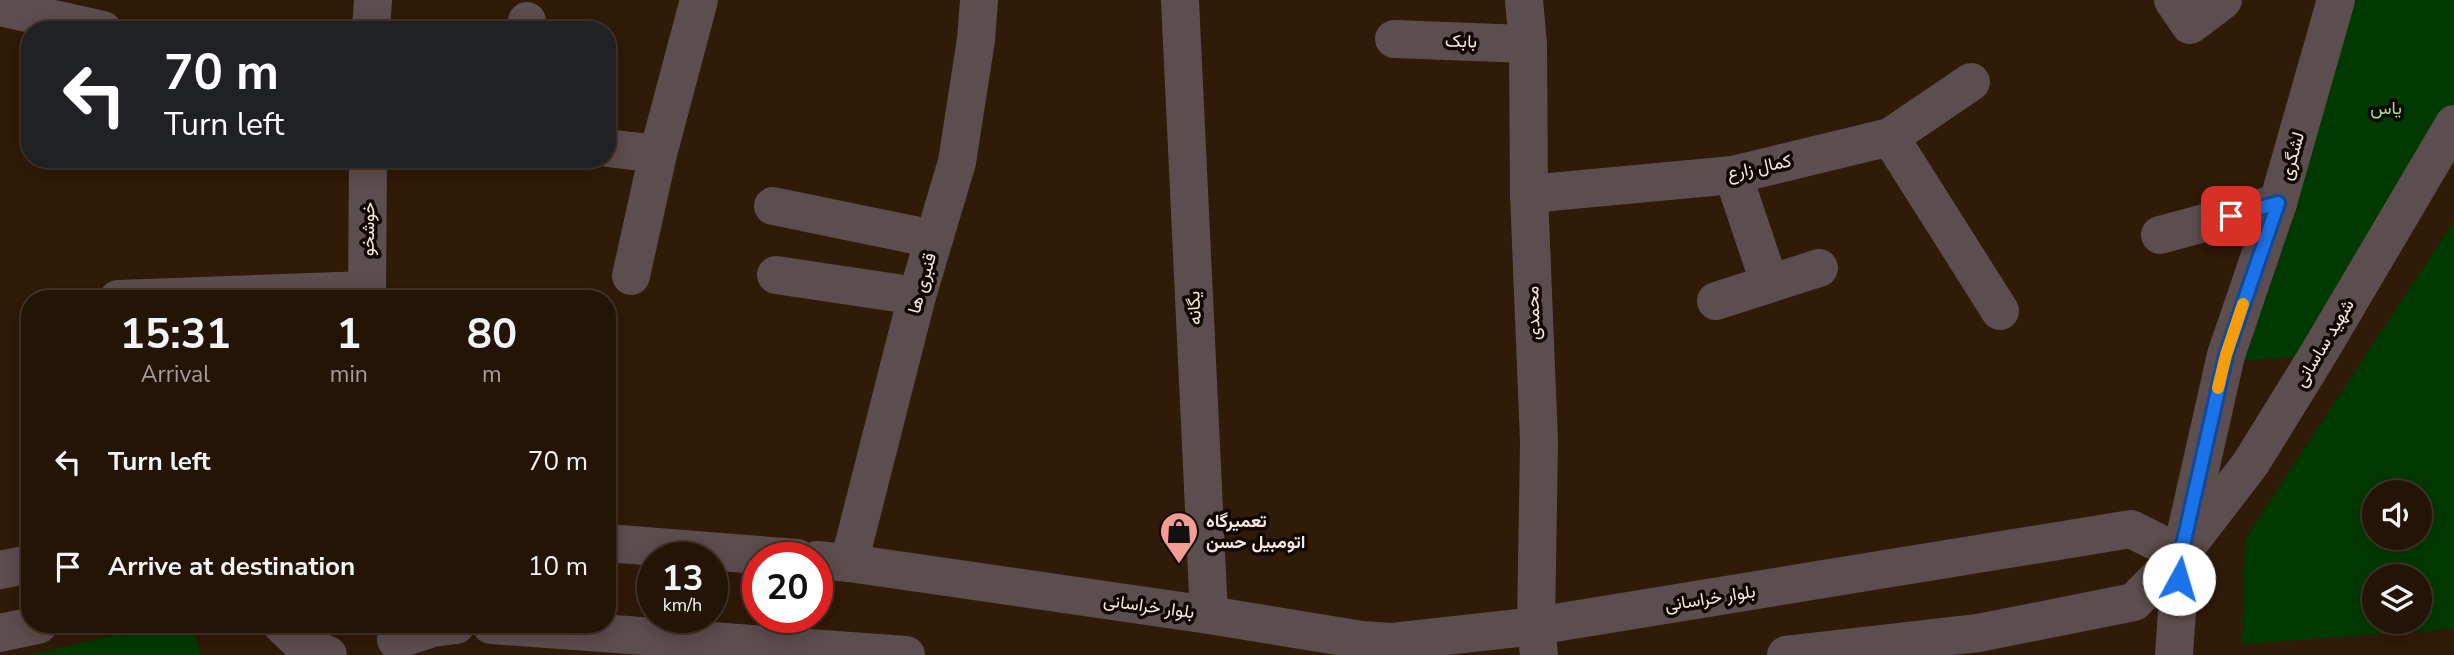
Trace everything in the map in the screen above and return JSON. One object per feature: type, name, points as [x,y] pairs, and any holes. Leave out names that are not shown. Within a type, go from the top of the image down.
[{"type":"street","points":[[372,21],[373,0]]},
{"type":"street","points":[[631,276],[657,153],[699,0]]},
{"type":"street","name":"قنبری ها","points":[[833,561],[957,162],[976,40],[979,0]]},
{"type":"street","name":"یگانه","points":[[1180,0],[1209,615]]},
{"type":"street","name":"محمدی","points":[[1524,0],[1528,44],[1529,194],[1539,441],[1538,640]]},
{"type":"street","points":[[2173,0],[2190,25],[2223,0]]},
{"type":"street","name":"لشگری","points":[[2174,655],[2181,554],[2226,355],[2278,203],[2336,0]]},
{"type":"street","points":[[0,7],[41,21]]},
{"type":"street","name":"بابک","points":[[1394,39],[1528,44]]},
{"type":"street","name":"کمال زارع","points":[[1529,194],[1733,174],[1890,137],[1971,82]]},
{"type":"street","name":"شهید ساسانی","points":[[2181,554],[2251,463],[2454,124]]},
{"type":"street","points":[[1890,137],[2000,312]]},
{"type":"street","points":[[616,149],[657,153]]},
{"type":"street","name":"خوشخو","points":[[367,290],[368,168]]},
{"type":"street","points":[[1733,174],[1769,282]]},
{"type":"street","points":[[2160,235],[2278,203]]},
{"type":"street","points":[[773,206],[934,239]]},
{"type":"street","points":[[1716,301],[1819,268]]},
{"type":"street","points":[[776,275],[917,296]]},
{"type":"street","name":"بلوار خراسانی","points":[[833,561],[1209,615],[1362,640],[1392,642],[1538,640],[2132,529],[2181,554]]},
{"type":"street","points":[[616,543],[742,553]]},
{"type":"street","points":[[1786,655],[1978,633],[2134,602],[2181,554]]},
{"type":"street","points":[[0,570],[21,566]]},
{"type":"street","points":[[0,633],[21,629]]},
{"type":"street","points":[[384,646],[419,633]]},
{"type":"street","points":[[602,633],[906,655]]},
{"type":"street","points":[[1978,633],[2011,655]]},
{"type":"street","points":[[289,638],[328,655]]},
{"type":"green space","name":"یاس","points":[[2357,0],[2454,0],[2454,124],[2317,356],[2246,360],[2226,355],[2278,203]]},
{"type":"green space","points":[[2454,221],[2454,629],[2432,631],[2432,564],[2362,564],[2362,634],[2383,634],[2242,644],[2245,539]]},
{"type":"green space","points":[[124,633],[194,633],[202,655],[29,655]]},
{"type":"slow traffic","points":[[2218,388],[2243,304]]},
{"type":"place","name":"تعمیرگاه اتومبیل حسن","points":[[1179,565]]},
{"type":"route","points":[[2179,579],[2181,554],[2226,355],[2278,203],[2231,216]]}]
